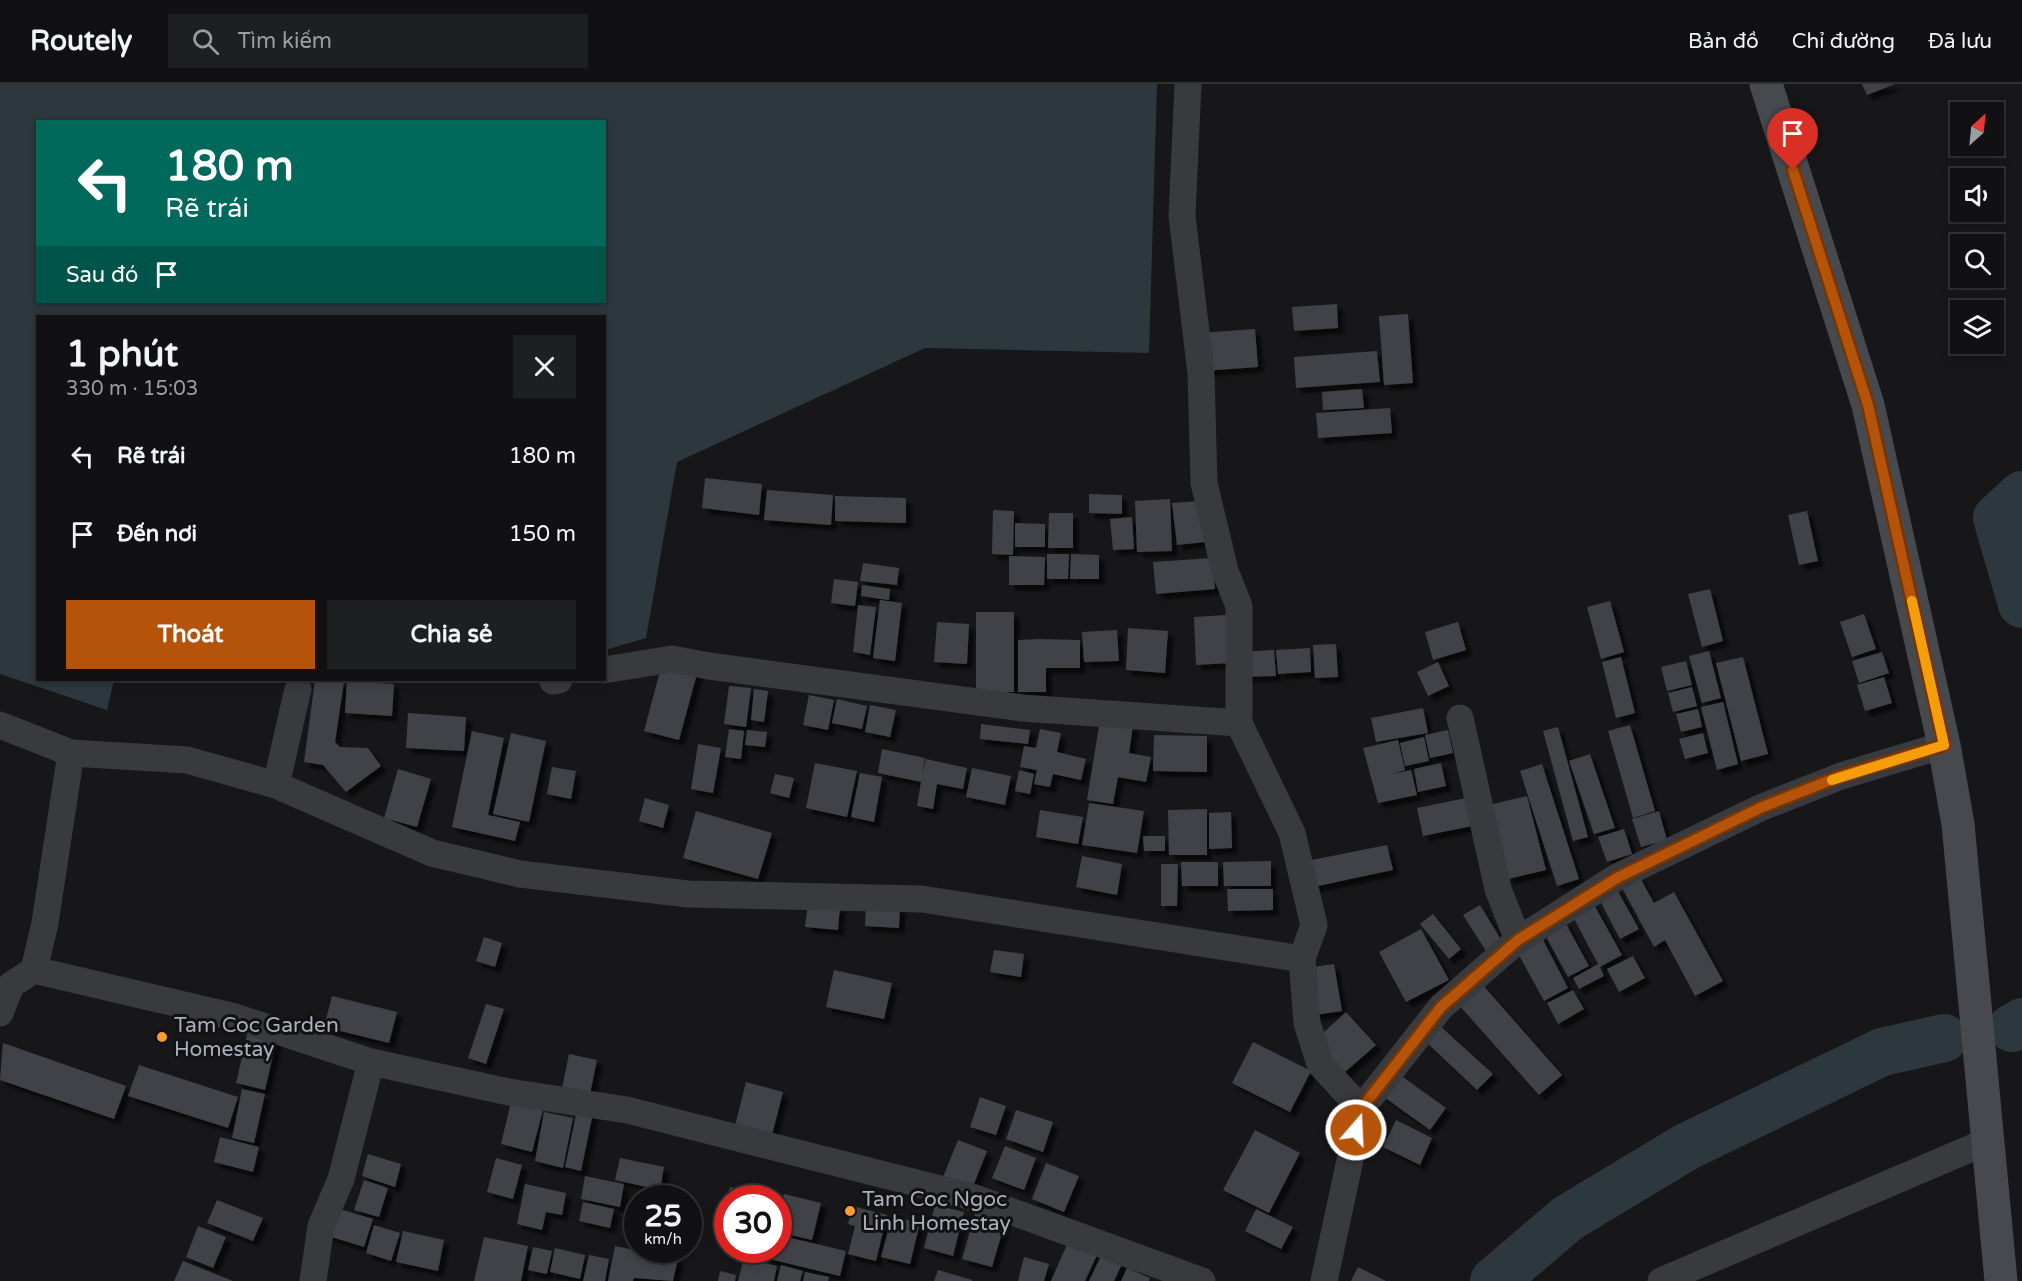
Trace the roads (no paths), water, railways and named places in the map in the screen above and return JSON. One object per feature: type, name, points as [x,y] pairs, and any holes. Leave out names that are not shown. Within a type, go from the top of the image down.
[{"type":"main road","points":[[1766,84],[1868,405],[1944,745],[1958,824],[2001,1281]]},
{"type":"street","points":[[1188,84],[1182,216],[1201,373],[1204,483],[1225,571],[1239,606],[1239,723],[1292,833],[1314,925],[1302,959],[1307,1023],[1320,1064],[1361,1109]]},
{"type":"street","points":[[606,670],[672,658],[721,668],[1022,708],[1239,723]]},
{"type":"street","points":[[276,785],[298,689]]},
{"type":"street","points":[[1460,718],[1498,889],[1518,940]]},
{"type":"street","points":[[0,725],[71,753],[187,760],[276,785],[432,853],[520,874],[688,894],[922,899],[1302,959]]},
{"type":"street","points":[[1324,1281],[1361,1109],[1441,1007],[1518,940],[1617,878],[1760,808],[1841,776],[1944,745]]},
{"type":"street","points":[[0,1013],[11,985],[34,970],[45,923],[71,753]]},
{"type":"street","points":[[34,970],[235,1017],[371,1062],[509,1092],[627,1110],[972,1197],[1202,1281]]},
{"type":"street","points":[[313,1281],[321,1226],[341,1179],[371,1062]]},
{"type":"street","points":[[1661,1281],[1988,1141]]},
{"type":"waterway","points":[[2022,495],[1997,518],[2022,604]]},
{"type":"waterway","points":[[2012,1028],[2022,1022]]},
{"type":"waterway","points":[[1494,1281],[1568,1218],[1686,1147],[1882,1052],[1944,1038]]},
{"type":"place","name":"Tam Coc Garden Homestay","points":[[162,1037]]},
{"type":"place","name":"Tam Coc Ngoc Linh Homestay","points":[[850,1211]]}]
